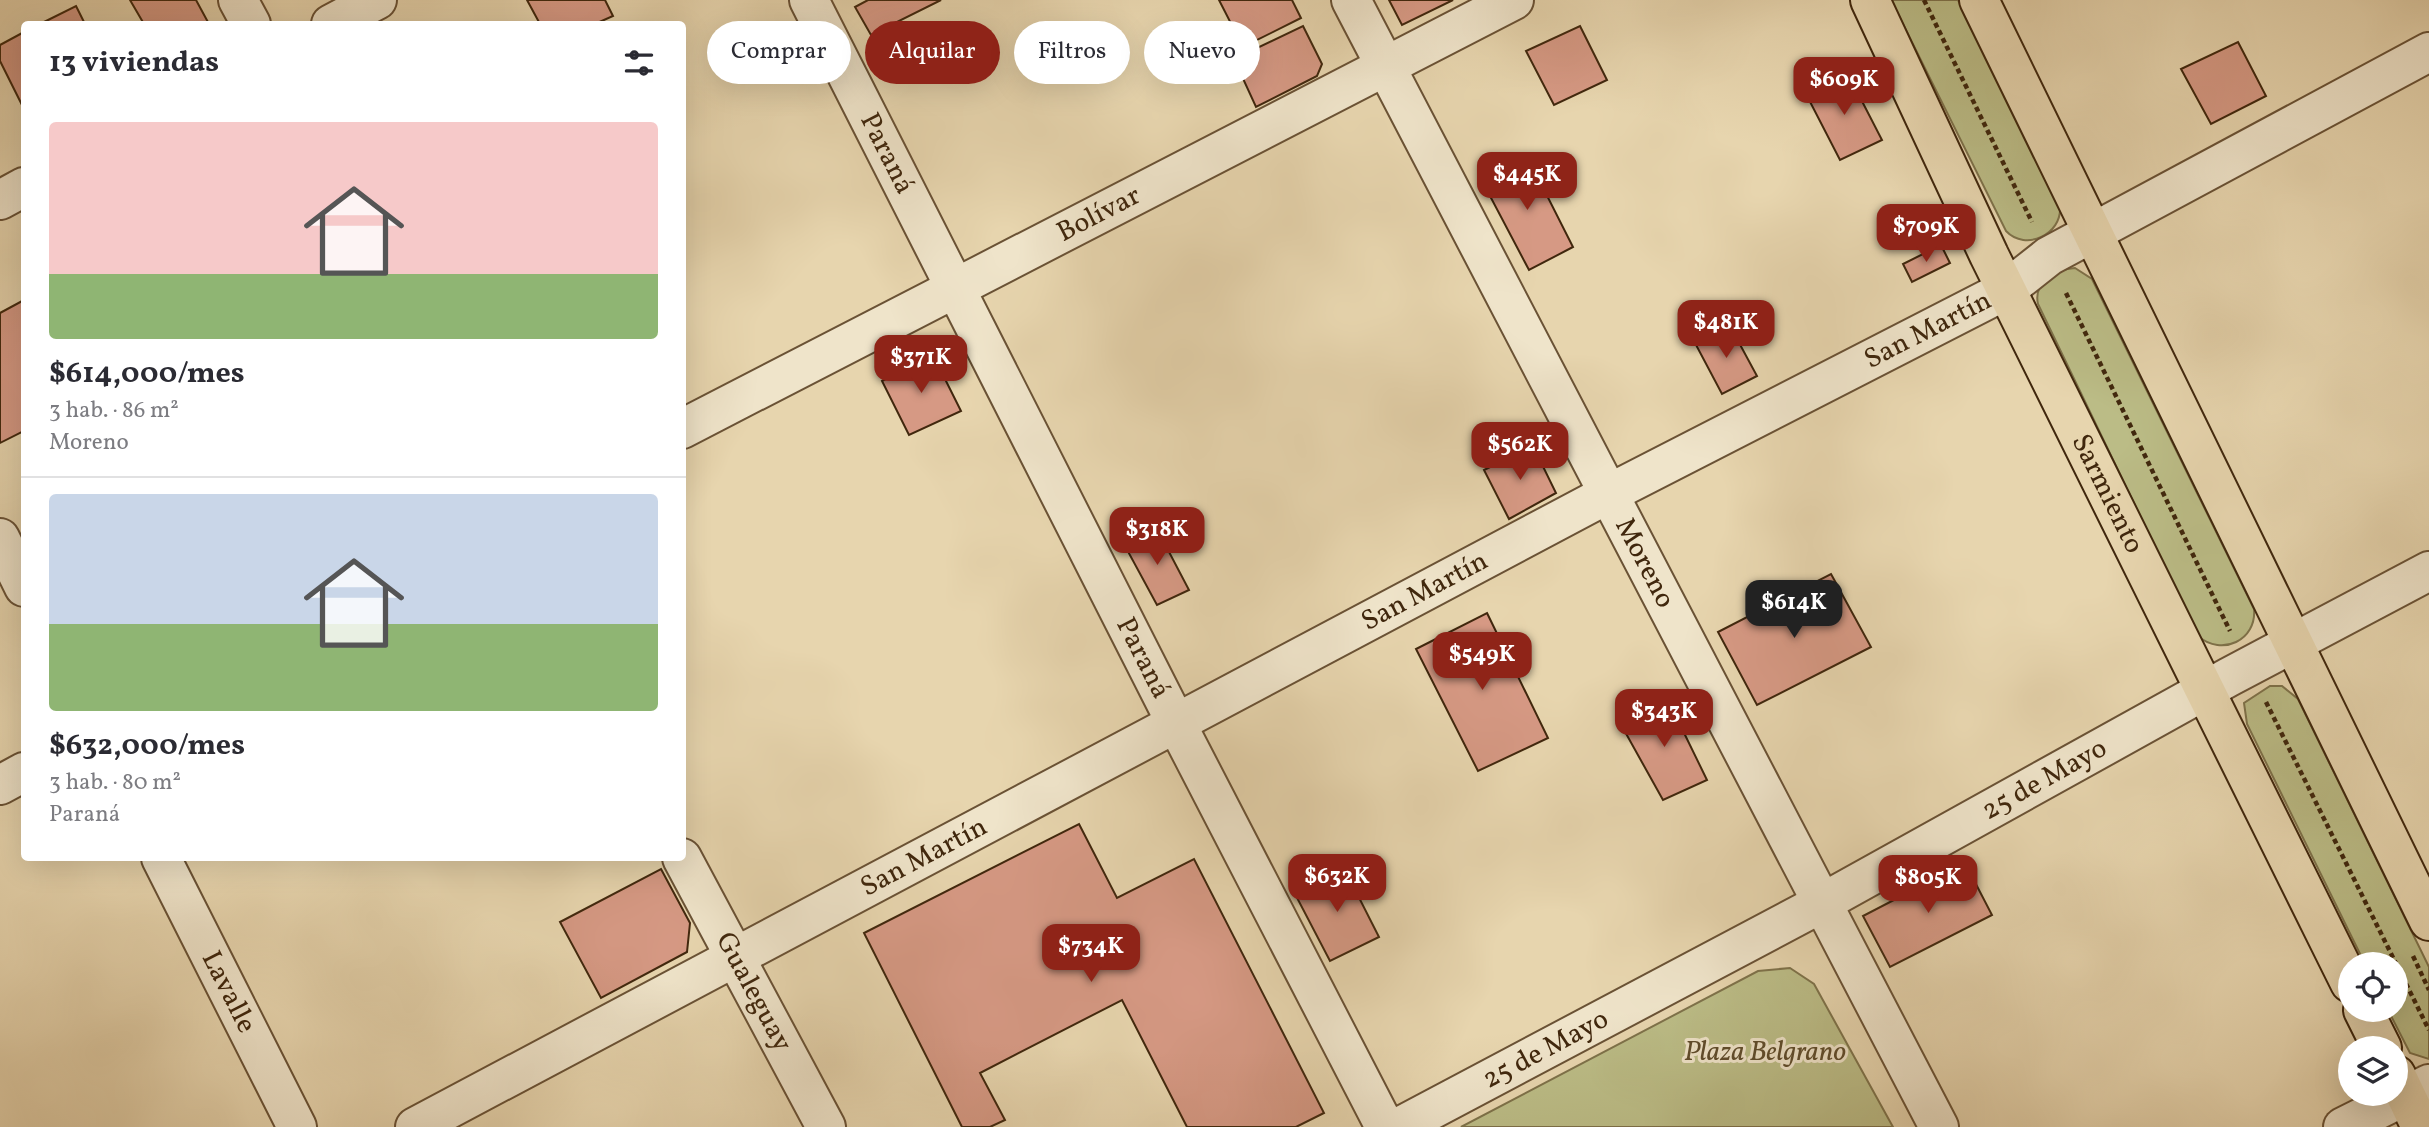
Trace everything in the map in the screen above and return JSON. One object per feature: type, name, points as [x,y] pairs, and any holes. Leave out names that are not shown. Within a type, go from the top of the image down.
[{"type":"main road","name":"Sarmiento","points":[[1870,0],[2006,290],[2338,960]]},
{"type":"main road","points":[[1979,0],[2429,921]]},
{"type":"street","points":[[238,0],[249,21]]},
{"type":"street","points":[[337,21],[377,0]]},
{"type":"street","name":"Paraná","points":[[809,0],[1175,723],[1385,1127]]},
{"type":"street","name":"Moreno","points":[[1351,0],[1820,904],[1939,1127]]},
{"type":"street","name":"Bolívar","points":[[686,427],[1514,0]]},
{"type":"street","name":"San Martín","points":[[415,1127],[1608,494],[2006,290],[2049,256],[2429,52]]},
{"type":"street","points":[[0,200],[21,189]]},
{"type":"street","points":[[0,538],[21,581]]},
{"type":"street","name":"25 de Mayo","points":[[1399,1127],[1820,904],[2205,690],[2429,570]]},
{"type":"street","points":[[0,785],[21,774]]},
{"type":"street","name":"Lavalle","points":[[163,861],[297,1127]]},
{"type":"street","name":"Gualeguay","points":[[684,861],[826,1127]]},
{"type":"street","points":[[2343,1127],[2413,1095]]},
{"type":"path","points":[[1924,0],[2034,225]]},
{"type":"path","points":[[2062,284],[2235,642]]},
{"type":"path","points":[[2260,691],[2429,1030]]},
{"type":"green space","points":[[1891,0],[1958,0],[2060,207],[2059,217],[2049,232],[2032,240],[2023,240],[2006,231]]},
{"type":"green space","points":[[2075,268],[2092,279],[2254,609],[2250,629],[2236,642],[2217,645],[2198,636],[2038,304],[2037,296],[2042,283],[2060,271]]},
{"type":"green space","points":[[2270,686],[2282,686],[2298,699],[2429,967],[2429,1059],[2410,1053],[2408,1036],[2401,1036],[2394,1022],[2408,1022],[2408,952],[2359,952],[2247,724],[2244,703]]},
{"type":"green space","name":"Plaza Belgrano","points":[[1790,968],[1814,984],[1893,1127],[1461,1127],[1758,971]]},
{"type":"building","points":[[130,0],[196,0],[207,21],[142,21]]},
{"type":"building","points":[[527,0],[605,0],[613,16],[602,21],[538,21]]},
{"type":"building","points":[[868,0],[941,0],[899,21],[865,21],[865,24],[855,7]]},
{"type":"building","points":[[1219,0],[1292,0],[1301,18],[1260,38],[1260,21],[1230,21]]},
{"type":"building","points":[[1389,0],[1453,0],[1402,25]]},
{"type":"building","points":[[76,6],[84,21],[46,21]]},
{"type":"building","points":[[1303,26],[1322,64],[1317,76],[1256,107],[1245,84],[1260,84],[1260,47]]},
{"type":"building","points":[[1580,26],[1607,80],[1554,105],[1526,51]]},
{"type":"building","points":[[21,34],[21,103],[0,61],[0,45]]},
{"type":"building","points":[[2238,42],[2266,96],[2211,124],[2181,69]]},
{"type":"building","points":[[1848,74],[1882,140],[1840,160],[1806,94]]},
{"type":"building","points":[[1527,156],[1573,247],[1529,270],[1480,177]]},
{"type":"building","points":[[1941,245],[1950,263],[1912,282],[1903,264]]},
{"type":"building","points":[[21,302],[21,432],[0,443],[0,313]]},
{"type":"building","points":[[1730,326],[1757,376],[1722,394],[1695,343]]},
{"type":"building","points":[[933,355],[961,411],[909,435],[882,381]]},
{"type":"building","points":[[1533,446],[1556,493],[1509,519],[1484,470]]},
{"type":"building","points":[[1157,529],[1189,590],[1157,605],[1125,546]]},
{"type":"building","points":[[1831,574],[1871,647],[1757,705],[1718,632]]},
{"type":"building","points":[[1487,613],[1548,738],[1478,771],[1416,649]]},
{"type":"building","points":[[1667,698],[1707,780],[1663,800],[1619,721]]},
{"type":"building","points":[[1079,824],[1117,898],[1194,859],[1324,1113],[1296,1127],[1187,1127],[1122,1000],[980,1073],[1005,1120],[990,1127],[962,1127],[864,933]]},
{"type":"building","points":[[1965,863],[1992,915],[1890,967],[1863,916]]},
{"type":"building","points":[[1344,868],[1379,937],[1330,961],[1294,892]]},
{"type":"building","points":[[661,869],[690,923],[687,952],[601,998],[560,922]]}]
